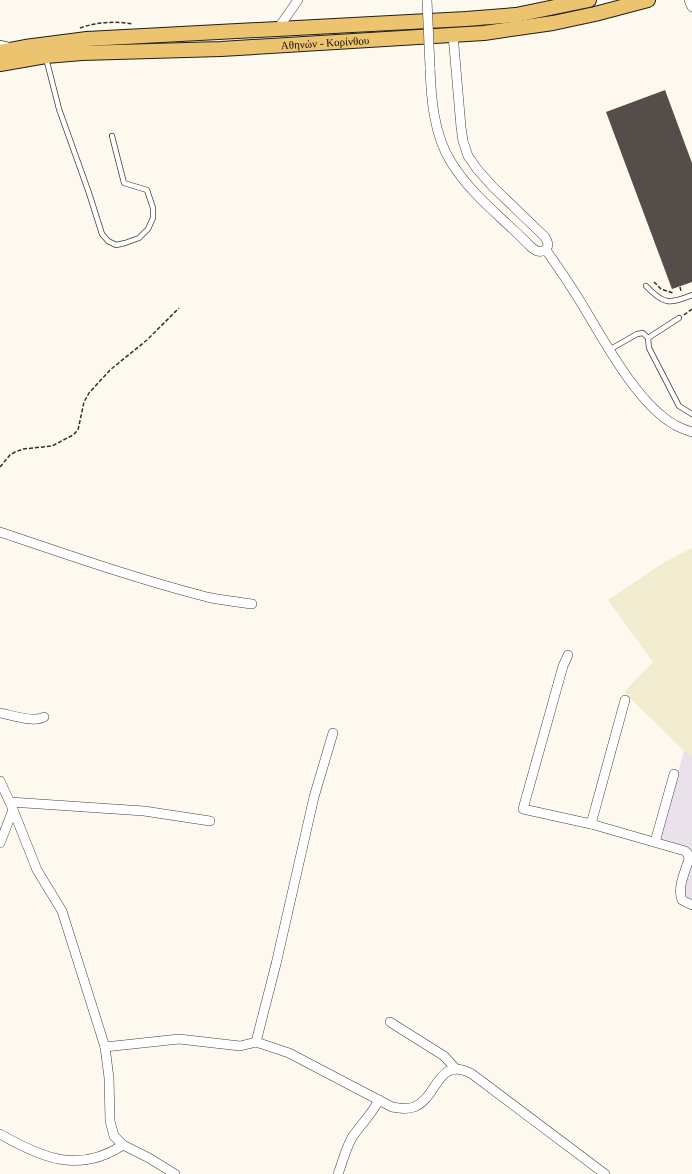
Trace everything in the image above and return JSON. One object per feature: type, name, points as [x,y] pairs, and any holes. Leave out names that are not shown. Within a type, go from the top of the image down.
[{"type":"main road","name":"Αθηνών - Κορίνθου","points":[[0,52],[25,47],[87,39],[159,34],[277,30],[458,20],[508,15],[589,0]]},
{"type":"main road","name":"Αθηνών - Κορίνθου","points":[[0,64],[46,56],[82,53],[220,49],[453,35],[505,30],[553,23],[596,14],[648,0]]},
{"type":"street","points":[[277,30],[298,0]]},
{"type":"street","points":[[427,0],[433,106],[443,144],[450,161],[460,176],[531,247],[536,251],[542,252],[546,250]]},
{"type":"street","points":[[689,0],[692,7]]},
{"type":"street","points":[[453,35],[461,127],[463,141],[468,156],[477,169],[493,186],[545,237],[548,242],[548,247],[546,250]]},
{"type":"street","points":[[546,250],[575,292],[610,350],[639,393],[650,405],[675,425],[692,432]]},
{"type":"street","points":[[0,532],[122,573],[208,597],[252,604]]},
{"type":"street","points":[[568,655],[563,666],[522,809],[591,824],[685,851],[688,854],[689,859],[679,895],[682,900],[692,904]]},
{"type":"street","points":[[591,824],[625,700]]},
{"type":"street","points":[[0,713],[34,720],[40,720],[44,717]]},
{"type":"street","points":[[256,1042],[276,964],[314,797],[333,733]]},
{"type":"street","points":[[655,842],[674,774]]},
{"type":"street","points":[[0,781],[12,806],[37,870],[62,911],[105,1047],[109,1078],[110,1121],[114,1136],[123,1145],[149,1158],[174,1174]]},
{"type":"street","points":[[12,806],[144,811],[210,821]]},
{"type":"street","points":[[0,843],[12,806]]},
{"type":"street","points":[[390,1022],[444,1056],[455,1068]]},
{"type":"street","points":[[105,1047],[179,1039],[240,1046],[256,1042],[289,1054],[392,1107],[402,1109],[414,1107],[423,1101],[439,1079],[447,1072],[455,1068],[463,1069],[472,1074],[605,1174]]},
{"type":"street","points":[[338,1174],[352,1137],[371,1114],[379,1100]]},
{"type":"street","points":[[0,1134],[55,1158],[78,1161],[96,1159],[113,1152],[123,1145]]},
{"type":"lane","points":[[0,43],[25,47]]},
{"type":"lane","points":[[46,56],[58,109],[89,193],[102,234],[108,242],[116,245],[139,238],[148,229],[153,218],[153,208],[147,190],[124,183],[112,136]]},
{"type":"lane","points":[[646,286],[655,296],[666,301],[676,301],[692,295]]},
{"type":"lane","points":[[648,338],[679,318]]},
{"type":"lane","points":[[610,350],[637,334],[643,333],[648,338],[649,348],[680,406],[692,414]]},
{"type":"path","points":[[654,282],[661,289],[674,294],[681,291],[680,286]]},
{"type":"path","points":[[0,467],[10,455],[15,452],[23,449],[52,446],[73,435],[78,430],[84,402],[89,393],[110,370],[147,340],[179,308]]},
{"type":"path","points":[[679,318],[692,310]]},
{"type":"shaded area","points":[[692,548],[692,756],[684,751],[624,692],[653,662],[608,600],[663,563]]},
{"type":"shaded area","points":[[684,751],[692,756],[692,903],[683,900],[690,854],[658,842]]},
{"type":"building","points":[[665,90],[692,163],[692,282],[672,289],[606,112]]}]
